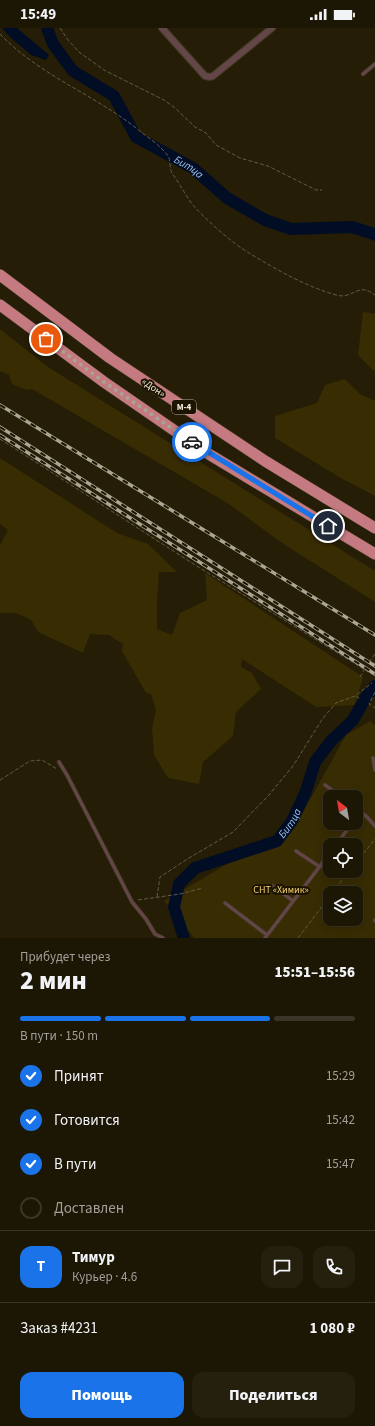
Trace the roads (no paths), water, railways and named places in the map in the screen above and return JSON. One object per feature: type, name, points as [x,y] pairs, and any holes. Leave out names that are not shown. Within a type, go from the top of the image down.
[{"type":"highway","name":"«Дон»","points":[[0,275],[117,362],[265,461],[375,528]]},
{"type":"highway","name":"М-4","points":[[0,305],[104,382],[207,453],[375,554]]},
{"type":"street","points":[[162,28],[206,76],[210,77],[272,28]]},
{"type":"lane","points":[[362,74],[375,64]]},
{"type":"lane","points":[[373,758],[375,770]]},
{"type":"lane","points":[[59,762],[68,775],[132,902],[146,919],[155,934],[163,938]]},
{"type":"lane","points":[[325,785],[332,790]]},
{"type":"lane","points":[[365,815],[375,826]]},
{"type":"lane","points":[[296,851],[320,867]]},
{"type":"lane","points":[[225,903],[266,937],[323,863]]},
{"type":"lane","points":[[273,886],[294,901]]},
{"type":"lane","points":[[154,938],[155,934]]},
{"type":"water","points":[[2,28],[17,28],[49,55],[46,60],[31,55]]},
{"type":"waterway","name":"Битца","points":[[47,28],[53,44],[73,71],[114,96],[136,137],[193,168],[227,198],[265,220],[291,229],[352,227],[375,235]]},
{"type":"waterway","name":"Битца","points":[[184,938],[174,907],[179,884],[195,868],[277,841],[292,821],[306,791],[315,762],[331,741],[353,720],[366,697],[375,686]]},
{"type":"railway","points":[[0,405],[375,635]]},
{"type":"railway","points":[[0,427],[375,666]]},
{"type":"railway","points":[[0,435],[375,674]]},
{"type":"park label","name":"СНТ «Химик»","points":[[281,889]]}]
